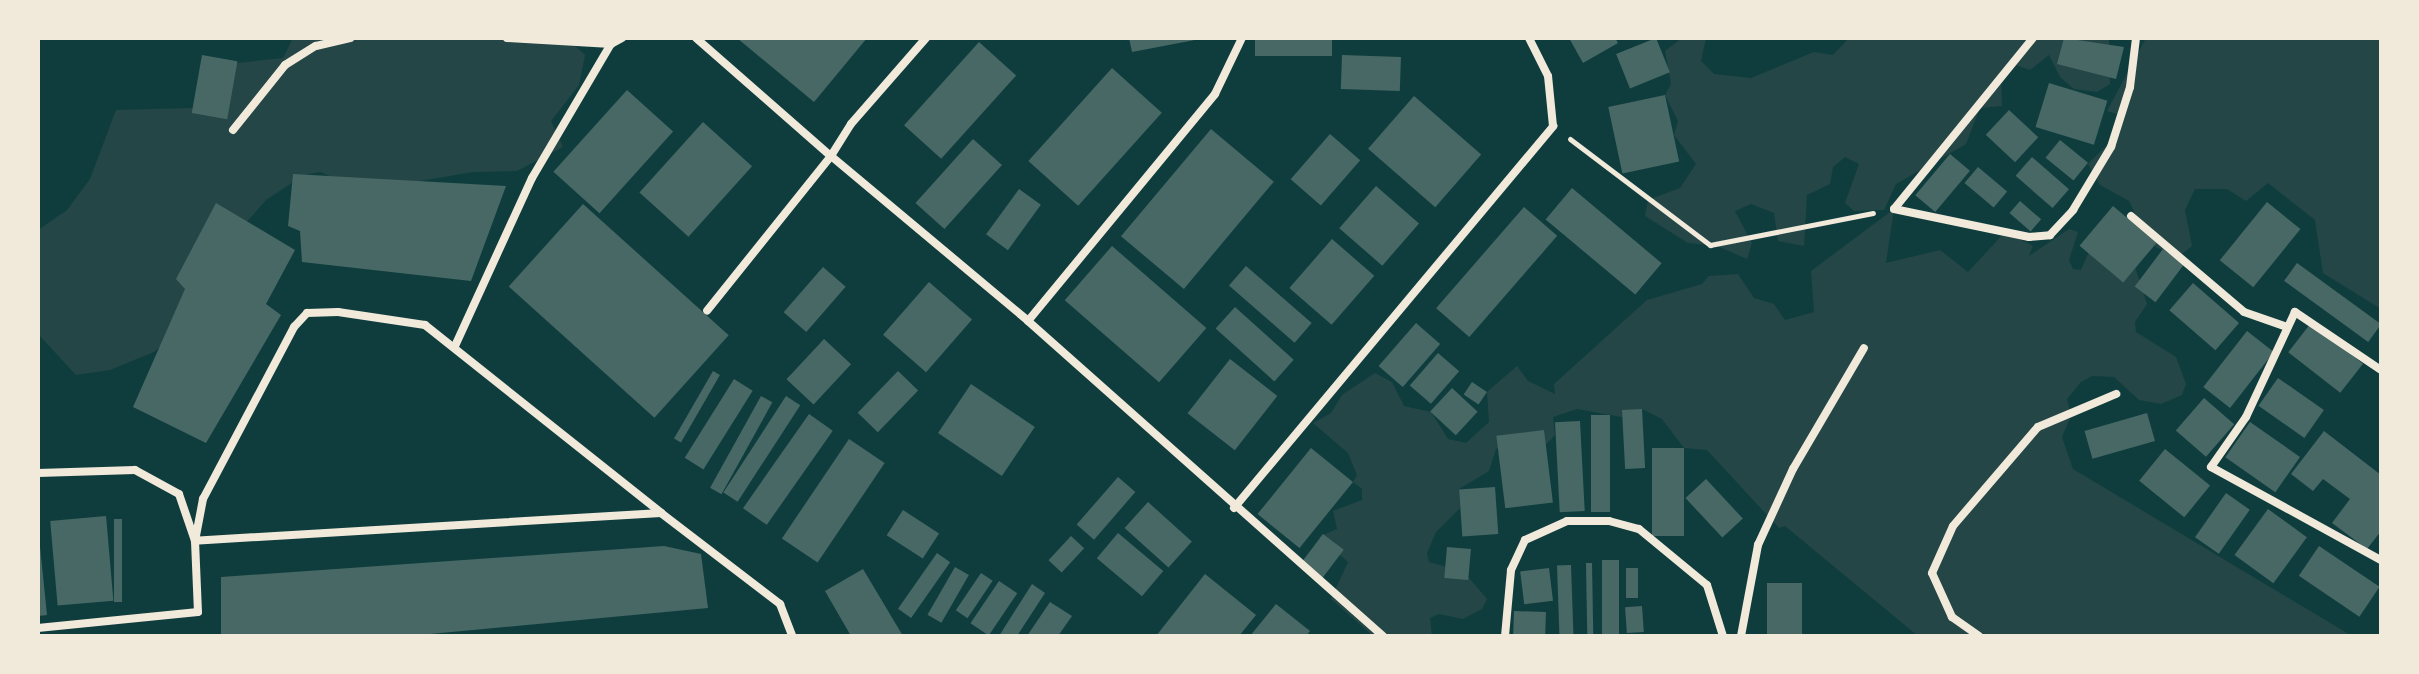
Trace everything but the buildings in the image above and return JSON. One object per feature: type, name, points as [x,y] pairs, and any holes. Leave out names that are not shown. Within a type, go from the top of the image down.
[{"type":"street","points":[[233,130],[285,65],[316,46],[350,38]]},
{"type":"street","points":[[507,38],[611,44]]},
{"type":"street","points":[[455,346],[532,178],[611,44],[622,38]]},
{"type":"street","points":[[696,38],[1028,321],[1234,508],[1383,636]]},
{"type":"street","points":[[707,311],[926,38]]},
{"type":"street","points":[[1028,321],[1215,94],[1242,38]]},
{"type":"street","points":[[1234,508],[1553,126],[1548,76],[1529,38]]},
{"type":"street","points":[[2033,38],[1894,209],[2029,237],[2050,235],[2073,210],[2111,147],[2133,75],[2136,38]]},
{"type":"street","points":[[2131,216],[2244,312],[2287,327]]},
{"type":"street","points":[[2381,370],[2295,312],[2246,417],[2211,467],[2381,560]]},
{"type":"street","points":[[38,628],[198,612],[195,541],[203,499],[294,327],[307,313],[425,325],[780,604],[792,636]]},
{"type":"street","points":[[1741,636],[1758,545],[1793,469],[1864,348]]},
{"type":"street","points":[[1979,636],[1952,617],[1932,573],[1953,526],[2038,427],[2116,394]]},
{"type":"street","points":[[38,473],[135,470],[179,494],[195,541]]},
{"type":"street","points":[[195,541],[661,513]]},
{"type":"street","points":[[1505,636],[1511,570],[1525,540],[1567,521],[1609,521],[1639,529],[1707,585],[1723,636]]},
{"type":"path","points":[[1553,126],[1710,245],[1894,209]]},
{"type":"shaded area","points":[[293,38],[567,38],[585,55],[579,85],[551,121],[563,147],[517,171],[473,172],[379,188],[361,189],[320,172],[304,175],[266,200],[204,271],[177,333],[154,352],[110,370],[76,375],[38,334],[38,230],[67,210],[90,179],[116,110],[194,108],[208,66],[283,58]]},
{"type":"shaded area","points":[[1682,38],[1706,38],[1701,61],[1714,74],[1751,78],[1814,52],[1833,55],[1849,38],[2109,38],[2110,84],[2097,92],[2074,89],[2060,77],[2049,55],[2030,70],[2013,64],[2001,78],[2002,106],[1980,108],[1966,144],[1896,184],[1884,210],[1854,211],[1845,203],[1859,164],[1845,157],[1833,167],[1830,184],[1807,195],[1804,246],[1778,241],[1774,213],[1751,204],[1735,211],[1752,243],[1747,259],[1717,246],[1688,243],[1645,216],[1648,200],[1680,188],[1696,164],[1674,135],[1678,121],[1665,95],[1671,84],[1665,51]]},
{"type":"shaded area","points":[[2146,38],[2381,38],[2381,309],[2323,273],[2315,220],[2268,183],[2246,201],[2227,189],[2195,189],[2185,210],[2192,246],[2178,257],[2151,245],[2129,201],[2100,185],[2088,164],[2115,137],[2124,116],[2107,111]]},
{"type":"shaded area","points":[[1894,209],[1886,263],[1940,250],[1968,272],[2006,231],[2033,246],[2029,256],[2069,229],[2078,232],[2069,260],[2073,269],[2081,270],[2093,242],[2132,258],[2147,304],[2135,322],[2136,332],[2176,357],[2186,384],[2182,395],[2161,404],[2139,400],[2114,377],[2092,376],[2081,382],[2067,399],[2071,416],[2062,437],[2073,469],[2352,636],[1918,636],[1785,526],[1779,528],[1707,450],[1684,448],[1662,419],[1642,409],[1622,417],[1577,409],[1553,417],[1555,435],[1540,451],[1506,444],[1496,449],[1489,471],[1459,489],[1460,508],[1436,532],[1427,553],[1429,562],[1464,572],[1487,599],[1482,609],[1463,619],[1439,614],[1430,618],[1432,636],[1373,636],[1331,599],[1348,562],[1319,537],[1337,529],[1333,511],[1362,500],[1362,489],[1353,482],[1357,475],[1348,453],[1313,423],[1331,413],[1342,395],[1375,373],[1392,382],[1404,406],[1431,412],[1448,439],[1466,443],[1489,422],[1487,392],[1517,366],[1528,381],[1555,394],[1554,384],[1647,300],[1702,284],[1709,276],[1738,274],[1754,298],[1774,304],[1785,320],[1814,312],[1811,271]]}]
